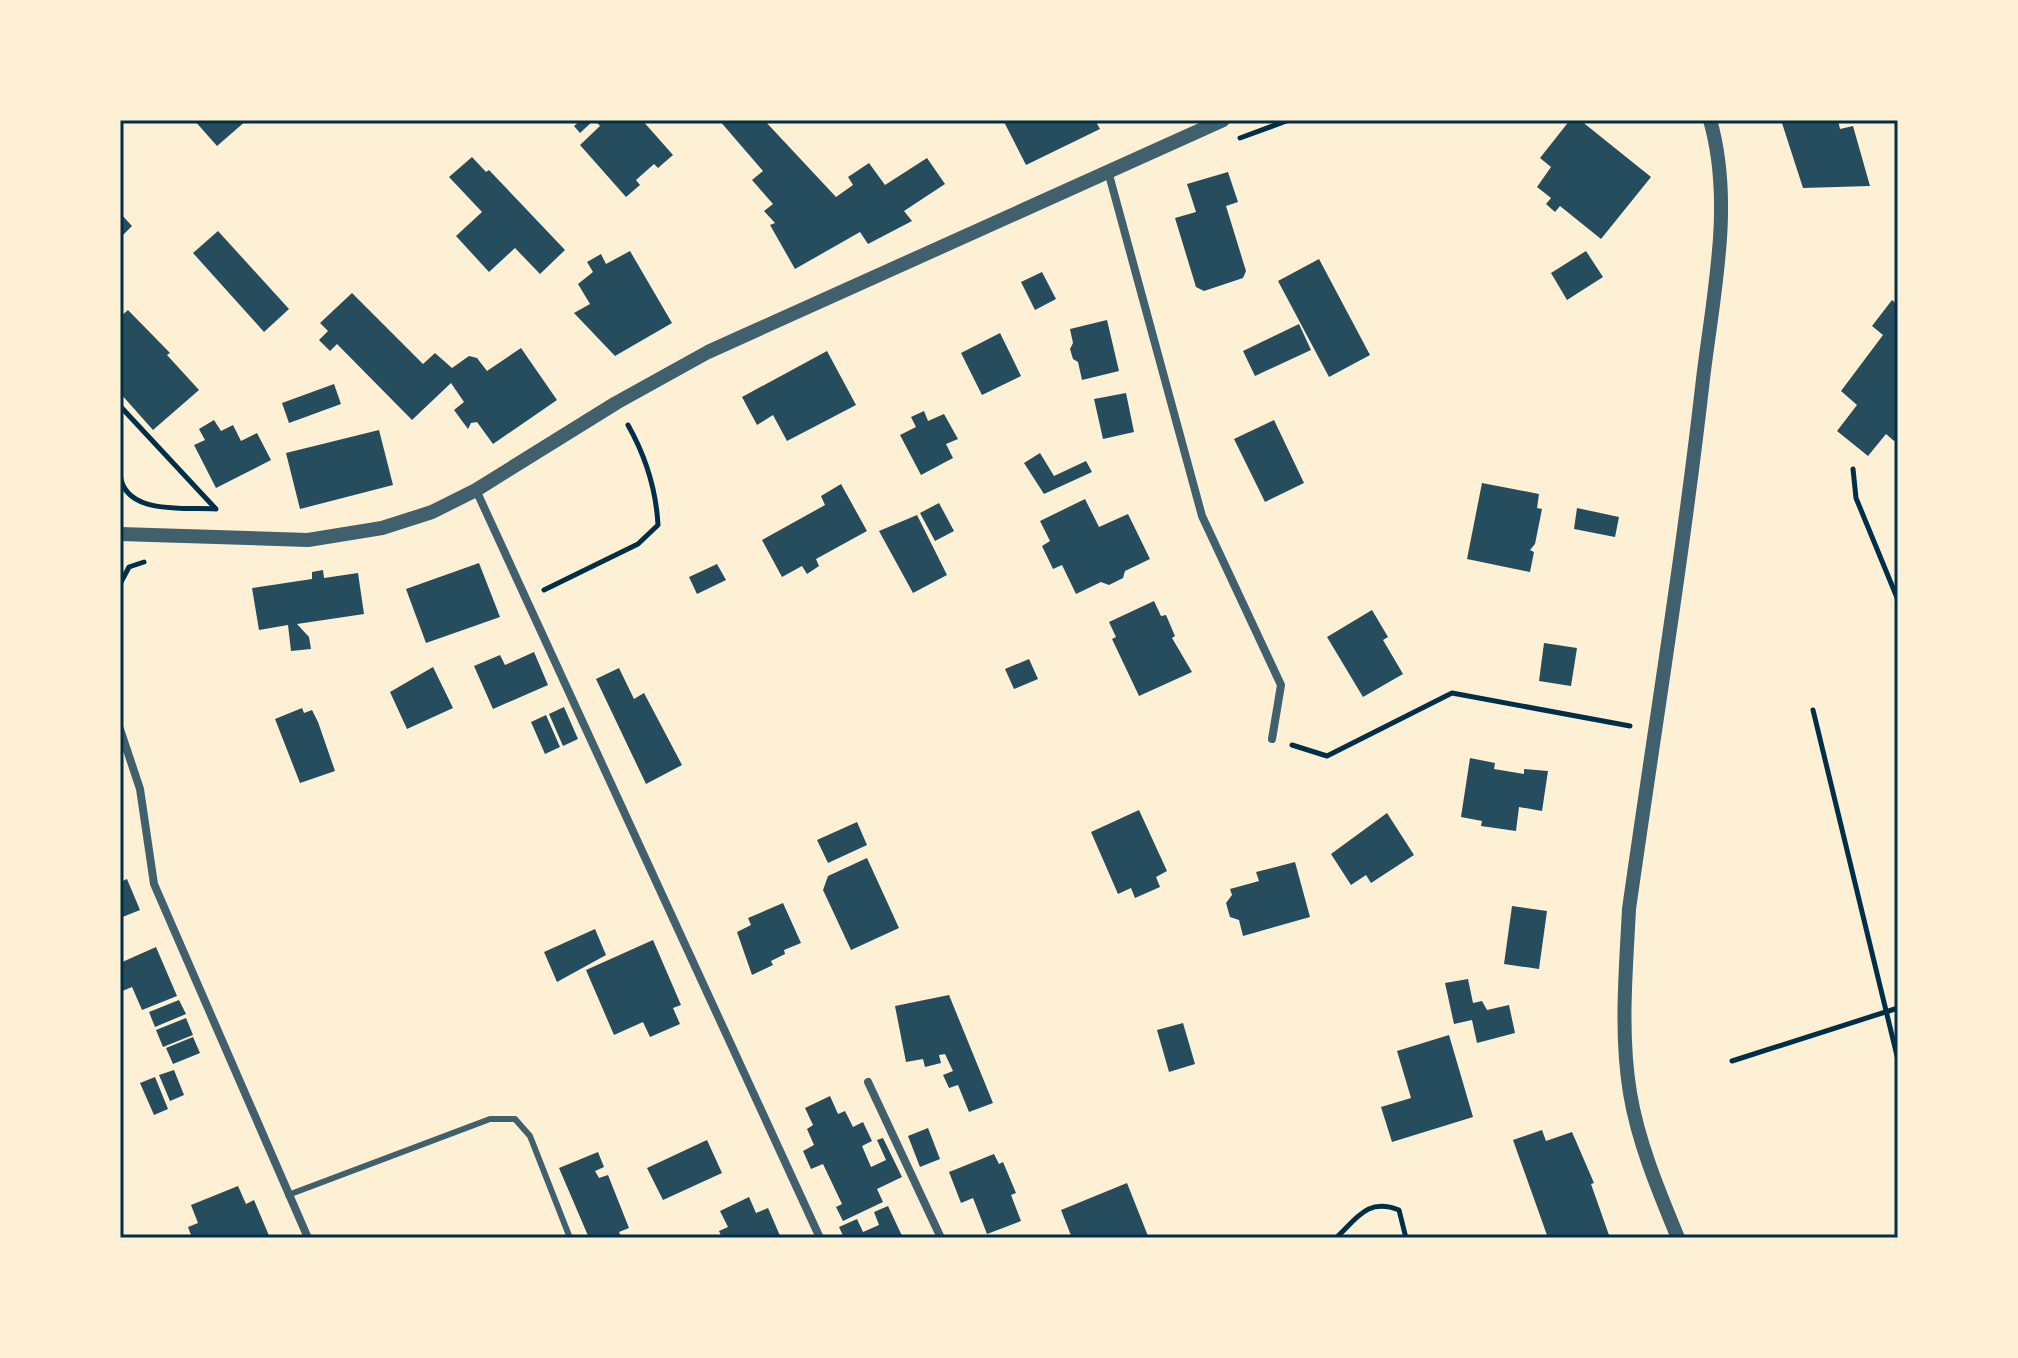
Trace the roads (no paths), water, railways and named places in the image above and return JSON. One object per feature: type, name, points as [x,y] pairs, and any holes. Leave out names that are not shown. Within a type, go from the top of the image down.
[{"type":"street","points":[[120,534],[308,540],[382,528],[432,512],[476,490],[616,403],[708,352],[1223,120]]},
{"type":"street","points":[[1678,1238],[1660,1196],[1630,1094],[1624,1035],[1626,965],[1629,909],[1694,463],[1716,271],[1721,163],[1710,120]]},
{"type":"street","points":[[1108,171],[1202,516],[1281,685],[1272,739]]},
{"type":"street","points":[[476,490],[820,1238]]},
{"type":"street","points":[[120,729],[140,789],[154,884],[308,1238]]},
{"type":"street","points":[[868,1082],[941,1238]]},
{"type":"lane","points":[[288,1195],[490,1119],[515,1119],[530,1136],[570,1238]]}]
